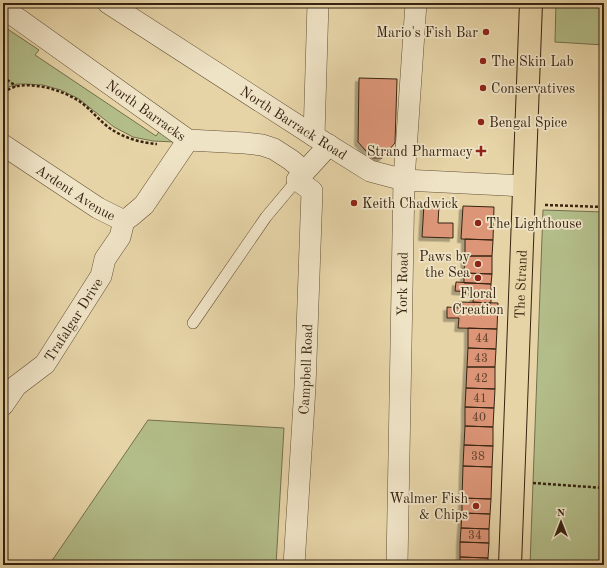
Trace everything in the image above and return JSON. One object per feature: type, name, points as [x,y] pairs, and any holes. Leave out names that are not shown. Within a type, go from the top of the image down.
[{"type":"main road","name":"The Strand","points":[[510,565],[531,3]]},
{"type":"street","name":"North Barrack Road","points":[[108,3],[370,171],[404,180],[524,195]]},
{"type":"street","points":[[301,176],[321,141],[318,3]]},
{"type":"street","name":"York Road","points":[[397,565],[404,180],[416,3]]},
{"type":"street","name":"North Barracks","points":[[3,8],[188,140],[262,145],[274,149],[291,160],[301,176]]},
{"type":"street","name":"Ardent Avenue","points":[[3,145],[98,208],[124,221],[144,205],[188,140]]},
{"type":"street","name":"Campbell Road","points":[[294,565],[305,387],[312,191],[301,176]]},
{"type":"street","name":"Trafalgar Drive","points":[[3,405],[16,386],[45,364],[101,276],[105,259],[120,237],[124,221]]},
{"type":"lane","points":[[193,323],[266,217],[301,176]]},
{"type":"path","points":[[3,77],[16,86]]},
{"type":"path","points":[[3,92],[16,86],[41,86],[60,92],[78,101],[112,130],[132,139],[152,144],[173,145],[188,140]]},
{"type":"path","points":[[524,195],[604,207]]},
{"type":"path","points":[[512,482],[604,488]]},
{"type":"green space","points":[[556,3],[604,3],[604,45],[555,42]]},
{"type":"green space","points":[[3,26],[39,50],[35,55],[156,136],[163,126],[175,142],[153,141],[133,137],[114,127],[79,99],[61,90],[43,85],[26,84],[17,84],[3,89]]},
{"type":"green space","points":[[543,210],[604,212],[604,565],[530,565]]},
{"type":"green space","points":[[148,420],[284,428],[276,565],[49,565]]},
{"type":"building","points":[[359,78],[397,79],[395,143],[382,158],[372,158],[358,142]]},
{"type":"building","points":[[424,204],[439,205],[438,223],[453,223],[453,238],[422,237]]},
{"type":"building","name":"The Lighthouse","points":[[463,206],[494,207],[493,240],[461,239]]},
{"type":"building","points":[[465,239],[493,240],[492,256],[465,256]]},
{"type":"building","name":"Paws by the Sea","points":[[465,256],[492,256],[492,274],[464,273]]},
{"type":"building","name":"Floral Creation","points":[[464,273],[492,274],[491,284],[464,283]]},
{"type":"building","points":[[456,282],[491,284],[491,303],[473,302],[474,292],[455,291]]},
{"type":"building","points":[[459,302],[498,303],[497,329],[458,328],[459,318],[447,318],[447,307],[459,308]]},
{"type":"building","points":[[468,328],[497,329],[496,349],[468,348]]},
{"type":"building","points":[[468,348],[496,349],[495,367],[467,367]]},
{"type":"building","points":[[467,367],[495,367],[495,389],[466,388]]},
{"type":"building","points":[[466,388],[495,389],[494,408],[465,407]]},
{"type":"building","points":[[465,407],[494,408],[493,427],[465,426]]},
{"type":"building","points":[[465,426],[493,427],[493,446],[464,445]]},
{"type":"building","points":[[464,445],[493,446],[492,467],[463,466]]},
{"type":"building","points":[[463,466],[492,467],[491,499],[462,498]]},
{"type":"building","name":"Walmer Fish & Chips","points":[[462,498],[491,499],[490,514],[462,513]]},
{"type":"building","points":[[462,513],[490,514],[489,529],[461,528]]},
{"type":"building","points":[[461,528],[489,529],[489,543],[460,542]]},
{"type":"building","points":[[460,542],[489,543],[488,558],[460,557]]},
{"type":"building","points":[[460,557],[488,558],[488,565],[460,565]]},
{"type":"place","name":"Mario's Fish Bar","points":[[486,32]]},
{"type":"place","name":"The Skin Lab","points":[[483,61]]},
{"type":"place","name":"Conservatives","points":[[483,88]]},
{"type":"place","name":"Bengal Spice","points":[[481,122]]},
{"type":"place","name":"Strand Pharmacy","points":[[481,151]]},
{"type":"place","name":"Keith Chadwick","points":[[354,203]]},
{"type":"place","name":"The Lighthouse","points":[[478,223]]},
{"type":"place","name":"Paws by the Sea","points":[[478,264]]},
{"type":"place","name":"Floral Creation","points":[[478,278]]},
{"type":"place","name":"Walmer Fish & Chips","points":[[476,506]]}]
